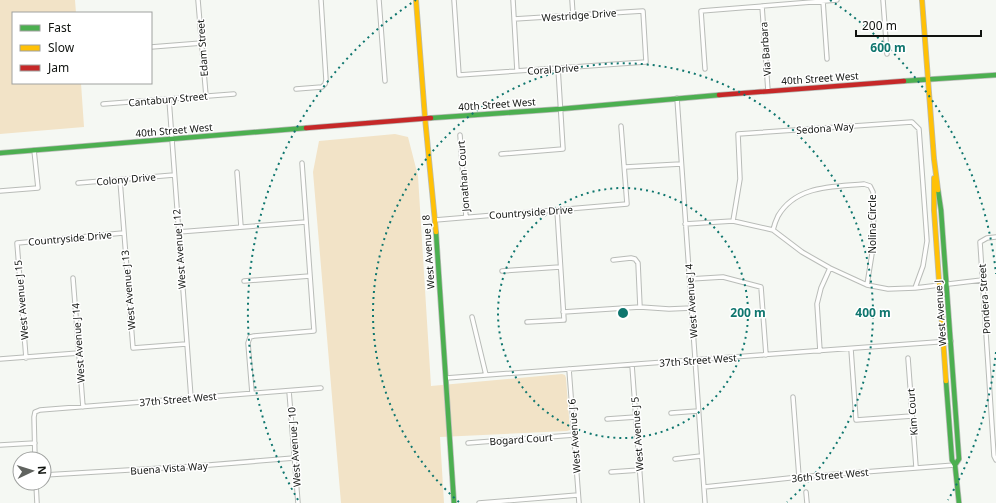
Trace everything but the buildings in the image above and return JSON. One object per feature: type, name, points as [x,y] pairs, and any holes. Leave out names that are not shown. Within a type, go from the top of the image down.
[{"type":"main road","name":"West Avenue J 8","points":[[416,0],[435,220],[454,503]]},
{"type":"main road","name":"West Avenue J","points":[[922,0],[934,159],[941,210],[947,284],[959,459],[956,465],[958,503]]},
{"type":"main road","name":"40th Street West","points":[[0,153],[425,118],[560,109],[677,98],[726,96],[768,91],[996,75]]},
{"type":"main road","name":"West Avenue J","points":[[934,159],[934,210],[943,341],[952,460],[956,465]]},
{"type":"street","name":"Edam Street","points":[[198,0],[206,96]]},
{"type":"street","points":[[296,89],[322,87],[325,84],[321,0]]},
{"type":"street","points":[[379,0],[385,81]]},
{"type":"street","name":"Coral Drive","points":[[454,0],[459,75],[646,62]]},
{"type":"street","points":[[513,0],[517,71]]},
{"type":"street","points":[[572,0],[573,15]]},
{"type":"street","points":[[706,69],[702,11],[837,0]]},
{"type":"street","points":[[883,0],[887,54]]},
{"type":"street","points":[[823,1],[827,59]]},
{"type":"street","name":"Via Barbara","points":[[762,6],[768,91]]},
{"type":"street","name":"Westridge Drive","points":[[514,19],[643,11],[646,62]]},
{"type":"street","points":[[152,47],[202,43]]},
{"type":"street","points":[[501,154],[563,149],[558,68]]},
{"type":"street","name":"Cantabury Street","points":[[103,104],[234,94]]},
{"type":"street","name":"West Avenue J 4","points":[[677,98],[705,503]]},
{"type":"street","name":"West Avenue J 12","points":[[169,99],[191,398]]},
{"type":"street","name":"Sedona Way","points":[[733,221],[740,178],[738,134],[912,122]]},
{"type":"street","name":"West Avenue J","points":[[912,122],[918,129],[927,241],[923,266],[915,288]]},
{"type":"street","points":[[621,126],[625,167],[681,164]]},
{"type":"street","name":"Jonathan Court","points":[[460,135],[466,217]]},
{"type":"street","points":[[0,191],[38,188],[34,150]]},
{"type":"street","points":[[252,394],[248,343],[250,337],[314,331],[302,163]]},
{"type":"street","name":"Countryside Drive","points":[[435,220],[627,204],[625,167]]},
{"type":"street","points":[[237,172],[241,227]]},
{"type":"street","name":"Colony Drive","points":[[78,183],[174,175]]},
{"type":"street","name":"West Avenue J 13","points":[[120,180],[133,348],[186,344]]},
{"type":"street","name":"Nolina Circle","points":[[772,230],[778,216],[791,200],[801,194],[818,189],[864,184],[870,186],[873,192],[874,241],[867,285]]},
{"type":"street","points":[[527,322],[564,320],[557,210]]},
{"type":"street","points":[[685,224],[733,221],[772,230],[802,252],[830,268],[867,285],[888,289],[915,288],[982,280]]},
{"type":"street","points":[[178,232],[306,222]]},
{"type":"street","name":"Countryside Drive","points":[[17,243],[123,233]]},
{"type":"street","name":"Pondera Street","points":[[996,237],[987,238],[980,242],[994,456],[996,460]]},
{"type":"street","name":"West Avenue J 15","points":[[17,243],[26,358]]},
{"type":"street","points":[[613,260],[631,258],[638,263],[640,307]]},
{"type":"street","points":[[502,271],[560,267]]},
{"type":"street","points":[[820,351],[817,304],[820,288],[830,268]]},
{"type":"street","points":[[244,281],[310,276]]},
{"type":"street","points":[[690,279],[723,277],[761,287],[766,355]]},
{"type":"street","name":"West Avenue J 14","points":[[73,278],[82,407]]},
{"type":"street","points":[[563,312],[640,307],[669,309],[692,308]]},
{"type":"street","points":[[472,317],[486,375]]},
{"type":"street","name":"37th Street West","points":[[446,378],[951,341]]},
{"type":"street","points":[[851,348],[856,420],[912,416]]},
{"type":"street","points":[[0,359],[79,353]]},
{"type":"street","name":"Kim Court","points":[[908,358],[916,467]]},
{"type":"street","name":"West Avenue J 5","points":[[632,365],[642,503]]},
{"type":"street","name":"West Avenue J 6","points":[[570,369],[579,503]]},
{"type":"street","name":"37th Street West","points":[[35,442],[34,417],[35,412],[40,410],[321,388]]},
{"type":"street","name":"West Avenue J 10","points":[[289,390],[298,503]]},
{"type":"street","points":[[793,397],[799,478]]},
{"type":"street","points":[[990,398],[996,398]]},
{"type":"street","points":[[671,413],[698,411]]},
{"type":"street","points":[[607,419],[636,417]]},
{"type":"street","name":"Bogard Court","points":[[468,443],[574,435]]},
{"type":"street","points":[[0,445],[35,442],[35,451]]},
{"type":"street","points":[[675,458],[701,456]]},
{"type":"street","name":"Buena Vista Way","points":[[52,475],[197,466],[294,458]]},
{"type":"street","name":"36th Street West","points":[[704,487],[916,467],[956,465]]},
{"type":"street","points":[[611,472],[640,470]]},
{"type":"street","points":[[36,491],[37,503]]},
{"type":"street","points":[[806,492],[807,503]]},
{"type":"street","points":[[479,503],[578,495]]},
{"type":"shaded area","points":[[0,0],[75,0],[76,12],[12,12],[12,84],[81,84],[84,127],[0,134]]},
{"type":"shaded area","points":[[395,134],[408,137],[418,176],[431,386],[562,374],[565,375],[566,378],[570,430],[440,437],[444,503],[341,503],[313,172],[319,141]]},
{"type":"traffic: fast","points":[[904,81],[996,75]]},
{"type":"traffic: fast","points":[[431,118],[560,109],[719,95]]},
{"type":"traffic: fast","points":[[0,153],[306,128]]},
{"type":"traffic: fast","points":[[938,190],[941,210],[959,459],[955,465]]},
{"type":"traffic: fast","points":[[436,232],[454,503]]},
{"type":"traffic: fast","points":[[946,381],[952,460],[955,465],[959,503]]},
{"type":"traffic: slow","points":[[416,0],[436,232]]},
{"type":"traffic: slow","points":[[922,0],[934,159],[938,190]]},
{"type":"traffic: slow","points":[[934,178],[934,210],[946,381]]},
{"type":"traffic: jam","points":[[719,95],[904,81]]},
{"type":"traffic: jam","points":[[306,128],[431,118]]}]
